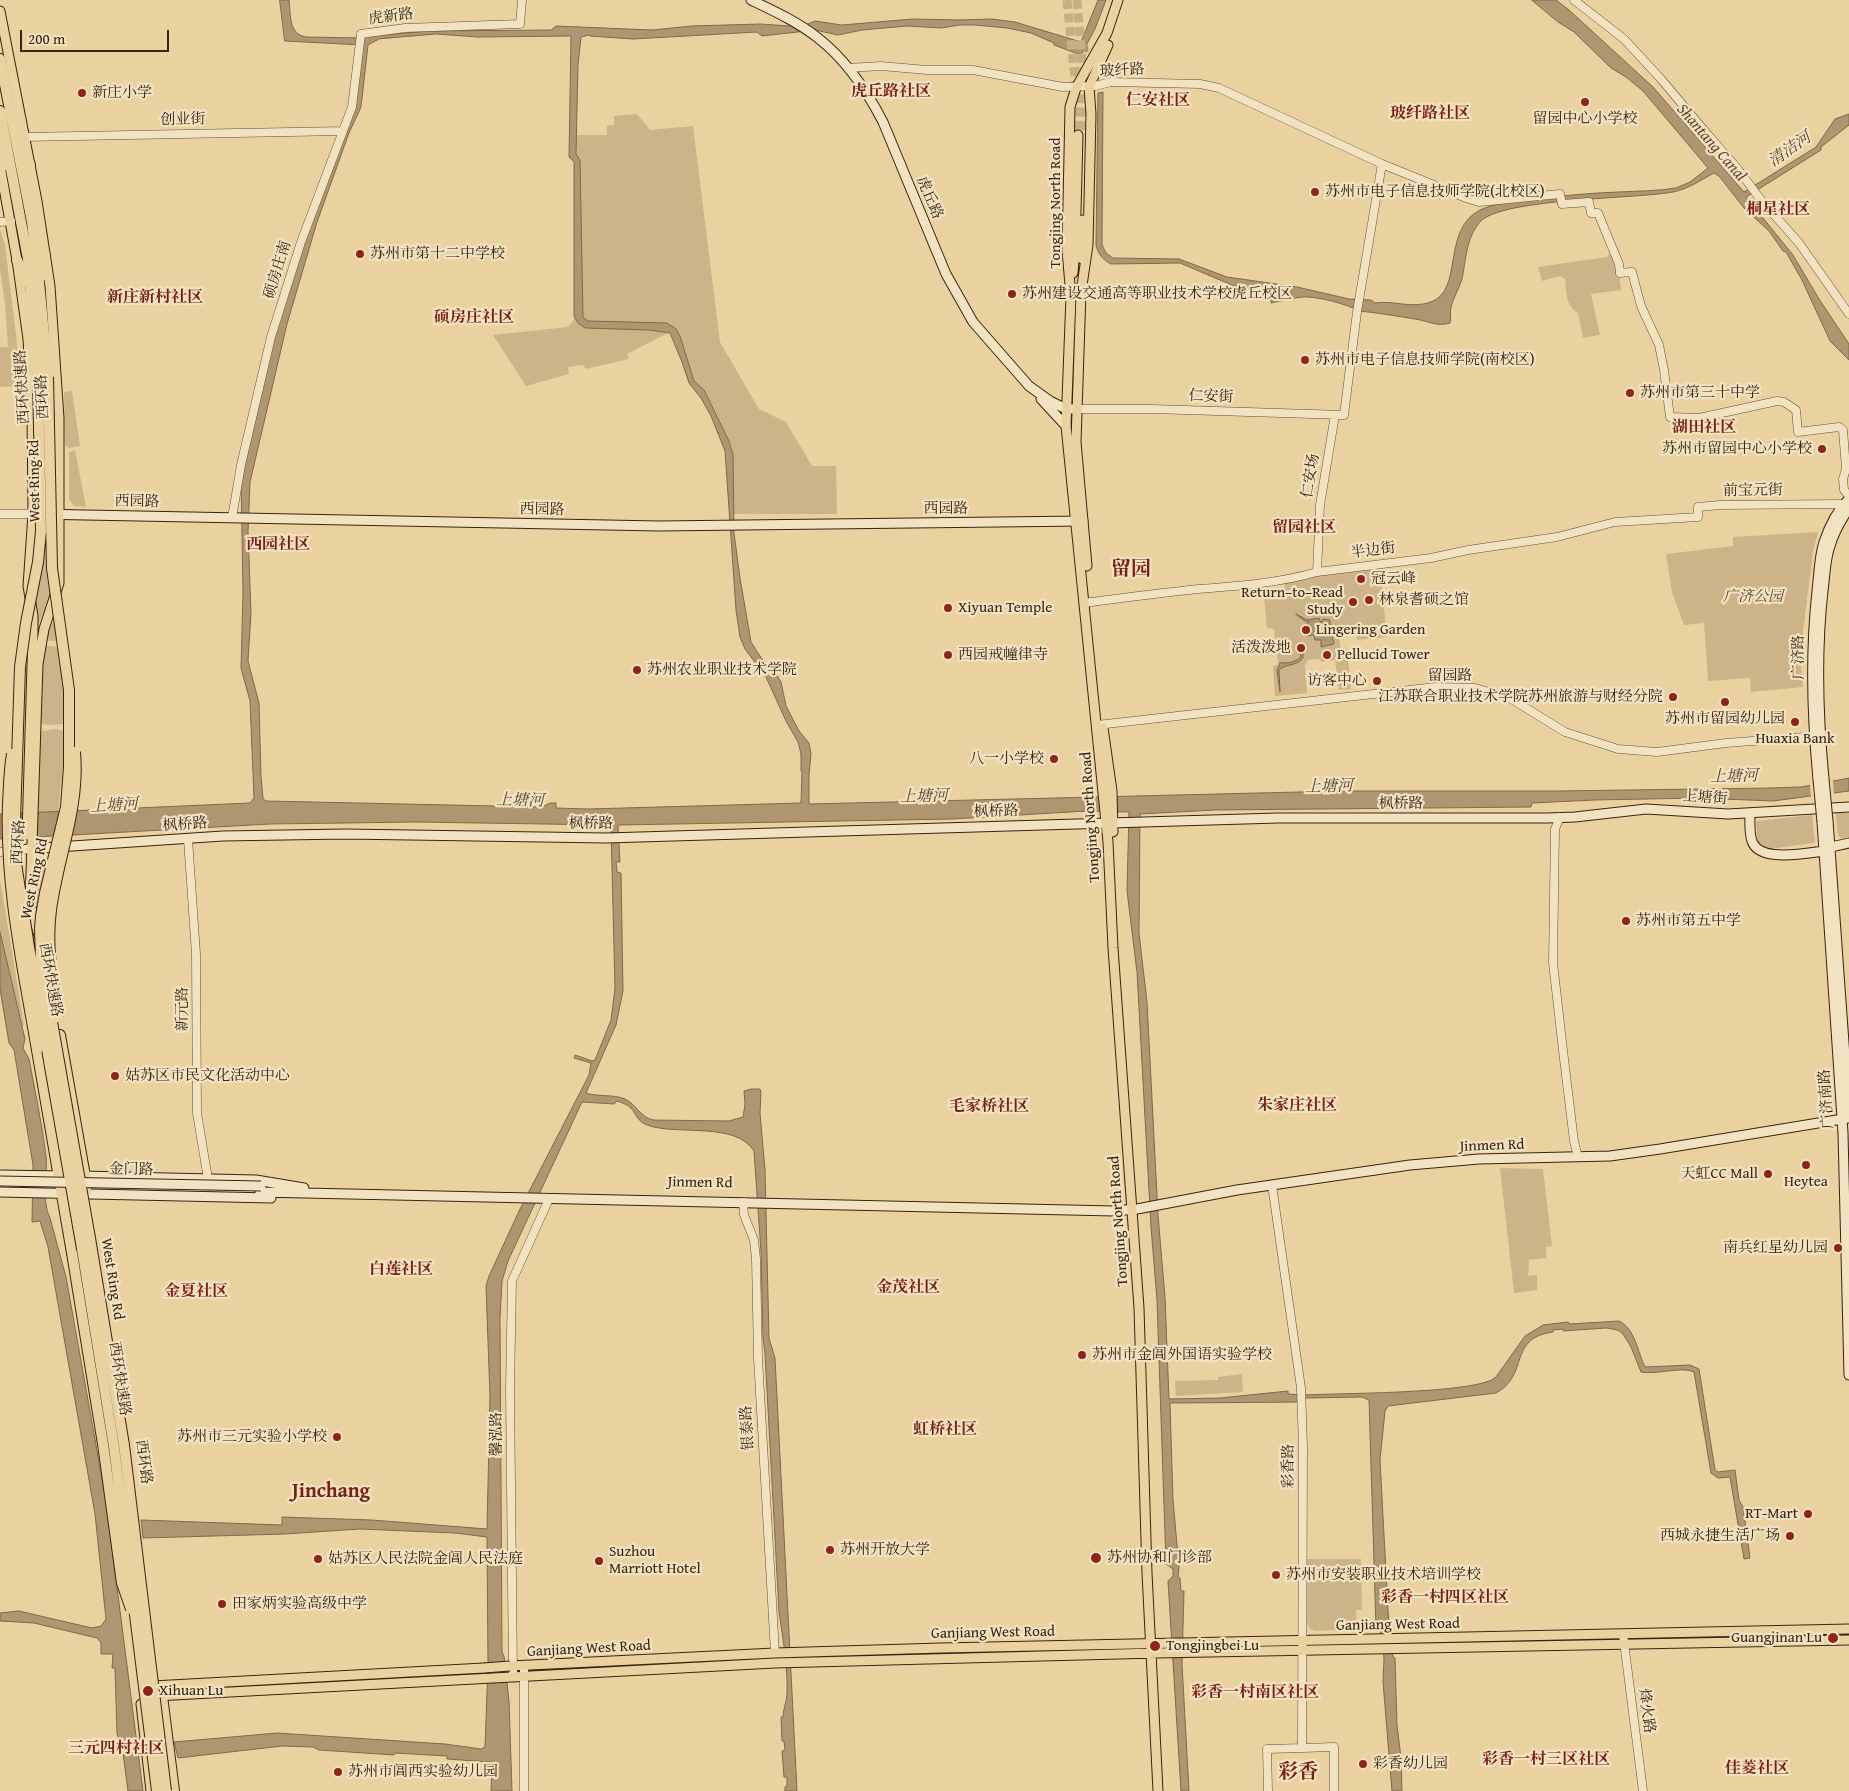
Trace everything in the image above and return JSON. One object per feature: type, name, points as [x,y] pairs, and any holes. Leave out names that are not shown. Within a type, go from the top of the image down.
[{"type":"highway","points":[[0,60],[32,222],[36,295]]},
{"type":"highway","points":[[0,167],[1,114]]},
{"type":"highway","name":"西环快速路","points":[[1,114],[36,295],[43,377],[40,548],[22,647],[18,721],[14,835],[17,876],[81,1243],[114,1447],[139,1633],[157,1791]]},
{"type":"highway","points":[[14,127],[30,165]]},
{"type":"highway","points":[[36,295],[45,256]]},
{"type":"highway","points":[[18,260],[36,295]]},
{"type":"highway","name":"West Ring Rd","points":[[43,377],[52,568],[66,663],[70,711],[66,808],[42,908],[40,929],[41,960],[124,1445],[171,1789]]},
{"type":"highway","points":[[70,711],[77,766],[76,785],[70,822],[54,893],[49,934],[50,958],[60,1035],[86,1194]]},
{"type":"highway","points":[[18,721],[10,769],[7,856],[11,896],[56,1176],[64,1194],[103,1444],[122,1583],[139,1633]]},
{"type":"highway","points":[[156,1692],[171,1789]]},
{"type":"main road","name":"虎丘路","points":[[751,0],[796,23],[816,37],[848,68],[883,122],[946,274],[960,302],[977,328],[1029,386],[1050,401],[1066,409],[1078,409]]},
{"type":"main road","name":"Tongjing North Road","points":[[1080,522],[1066,426],[1070,294],[1067,250],[1070,107],[1076,88],[1105,38],[1118,0]]},
{"type":"main road","name":"Tongjing North Road","points":[[1124,0],[1114,31],[1089,87],[1091,114],[1088,246],[1082,292],[1076,442],[1087,603],[1108,791],[1136,1208],[1146,1324],[1154,1653]]},
{"type":"main road","name":"西环路","points":[[0,11],[30,165],[50,286],[58,410],[59,583],[44,629],[38,664],[25,907],[27,962],[56,1176]]},
{"type":"main road","points":[[1070,294],[1075,249],[1082,135],[1082,292]]},
{"type":"main road","name":"西环路","points":[[0,167],[18,260],[31,379],[33,514],[28,586],[33,632],[31,806]]},
{"type":"main road","points":[[1029,386],[1066,426]]},
{"type":"main road","name":"广济路","points":[[1825,821],[1817,736],[1818,643],[1827,560],[1833,537],[1848,503]]},
{"type":"main road","name":"西园路","points":[[33,514],[641,525],[1080,522]]},
{"type":"main road","name":"上塘街","points":[[1560,817],[1646,809],[1750,814],[1849,806]]},
{"type":"main road","points":[[1750,814],[1752,840],[1755,847],[1762,852],[1774,855],[1828,849],[1849,843]]},
{"type":"main road","name":"枫桥路","points":[[29,844],[188,839],[223,836],[345,834],[606,838],[1278,818],[1560,817]]},
{"type":"main road","name":"广济南路","points":[[1825,821],[1847,1116],[1849,1375]]},
{"type":"main road","name":"西环路","points":[[29,844],[31,906],[46,960],[84,1176]]},
{"type":"main road","name":"Jinmen Rd","points":[[542,1197],[1136,1208],[1272,1185],[1426,1163],[1486,1159],[1610,1156],[1847,1116]]},
{"type":"main road","points":[[0,1175],[263,1180],[304,1190]]},
{"type":"main road","name":"金门路","points":[[0,1181],[261,1189]]},
{"type":"main road","name":"金门路","points":[[0,1186],[261,1189]]},
{"type":"main road","name":"Jinmen Rd","points":[[261,1189],[743,1202],[755,1200]]},
{"type":"main road","points":[[0,1192],[272,1198],[304,1190]]},
{"type":"main road","points":[[64,1194],[108,1448],[151,1791]]},
{"type":"main road","name":"西环路","points":[[86,1194],[127,1442],[156,1692],[171,1789]]},
{"type":"main road","points":[[126,1581],[140,1607],[156,1692]]},
{"type":"main road","name":"Ganjiang West Road","points":[[140,1693],[355,1675],[793,1652],[1849,1629]]},
{"type":"main road","name":"Ganjiang West Road","points":[[156,1692],[356,1685],[783,1663],[1154,1653],[1849,1640]]},
{"type":"main road","points":[[1154,1653],[1158,1791]]},
{"type":"main road","points":[[1154,1653],[1164,1791]]},
{"type":"main road","points":[[355,1675],[356,1685]]},
{"type":"street","name":"虎新路","points":[[361,36],[405,28],[520,24],[522,0]]},
{"type":"street","points":[[1574,0],[1624,39],[1642,58],[1738,168],[1799,244],[1849,314]]},
{"type":"street","name":"硕房庄南","points":[[237,518],[241,465],[271,337],[301,242],[352,107],[361,36]]},
{"type":"street","name":"玻纤路","points":[[848,68],[881,66],[927,70],[973,70],[1076,88],[1111,82],[1200,84],[1218,88],[1382,164],[1479,202],[1544,194],[1560,199],[1562,204],[1589,202],[1590,214],[1598,213],[1619,264],[1620,273],[1632,272],[1641,306],[1659,345],[1670,416],[1699,418],[1776,401],[1784,402],[1796,410],[1798,432],[1840,427],[1843,430],[1846,468],[1843,479],[1848,503]]},
{"type":"street","name":"创业街","points":[[24,137],[343,131]]},
{"type":"street","name":"仁安街","points":[[1078,409],[1152,409],[1344,415],[1357,312],[1382,164]]},
{"type":"street","points":[[0,222],[11,221]]},
{"type":"street","name":"仁安场","points":[[1317,572],[1320,505],[1335,415]]},
{"type":"street","name":"前宝元街","points":[[1665,520],[1698,517],[1698,508],[1720,505],[1848,503]]},
{"type":"street","name":"西园路","points":[[0,514],[33,514]]},
{"type":"street","name":"半边街","points":[[1087,603],[1251,585],[1317,572],[1431,558],[1468,550],[1557,537],[1615,522],[1665,520]]},
{"type":"street","name":"留园路","points":[[1100,724],[1436,687],[1456,687],[1485,690],[1513,700],[1565,732],[1618,749],[1657,752],[1817,736]]},
{"type":"street","points":[[1560,817],[1555,829],[1553,963],[1574,1141],[1578,1157]]},
{"type":"street","name":"新元路","points":[[188,839],[196,954],[196,1114],[208,1179]]},
{"type":"street","name":"枫桥路","points":[[0,852],[29,844]]},
{"type":"street","name":"彩香路","points":[[1272,1185],[1301,1402],[1303,1447],[1302,1748]]},
{"type":"street","name":"馨泓路","points":[[512,1676],[510,1398],[512,1281],[542,1197]]},
{"type":"street","name":"银泰路","points":[[743,1202],[744,1215],[754,1240],[756,1259],[758,1358],[779,1653]]},
{"type":"street","name":"烽火路","points":[[1623,1634],[1643,1791]]},
{"type":"street","points":[[524,1666],[524,1791]]},
{"type":"street","points":[[1268,1791],[1267,1749],[1334,1747],[1334,1791]]},
{"type":"green space","points":[[637,114],[650,130],[693,126],[720,342],[759,409],[786,422],[812,466],[836,466],[837,514],[734,514],[732,447],[704,390],[694,381],[676,329],[627,354],[629,359],[586,369],[583,365],[568,367],[569,374],[526,386],[493,335],[568,327],[573,321],[574,316],[582,314],[576,135],[607,135],[607,126],[614,125],[614,116]]},
{"type":"green space","points":[[0,229],[5,245],[17,343],[20,386],[0,387],[0,347],[8,347],[0,270]]},
{"type":"green space","points":[[1612,251],[1618,265],[1621,290],[1591,294],[1600,335],[1583,338],[1578,313],[1571,306],[1567,298],[1565,279],[1560,276],[1542,281],[1538,267],[1607,257]]},
{"type":"green space","points":[[72,391],[80,446],[69,448],[65,445],[64,392]]},
{"type":"green space","points":[[75,450],[86,507],[74,506],[69,499],[69,452]]},
{"type":"green space","name":"广济公园","points":[[1818,532],[1813,552],[1800,656],[1803,687],[1751,692],[1750,678],[1708,681],[1704,623],[1684,625],[1672,592],[1666,554],[1733,546],[1733,537]]},
{"type":"green space","points":[[44,542],[50,596],[38,626],[35,600]]},
{"type":"green space","name":"Lingering Garden","points":[[1380,568],[1387,637],[1357,640],[1355,627],[1338,629],[1341,650],[1347,649],[1351,689],[1339,690],[1335,660],[1321,662],[1320,659],[1308,660],[1305,666],[1307,693],[1275,696],[1273,666],[1278,665],[1274,629],[1267,628],[1264,598],[1286,596],[1284,580]]},
{"type":"green space","points":[[54,621],[57,641],[50,641],[47,638],[48,630]]},
{"type":"green space","points":[[47,646],[59,647],[64,693],[64,724],[47,725],[40,723],[38,709],[43,651]]},
{"type":"green space","points":[[56,729],[64,731],[63,766],[58,812],[38,813],[37,737],[41,731]]},
{"type":"green space","points":[[1849,812],[1849,837],[1841,838],[1838,835],[1836,813]]},
{"type":"green space","points":[[1812,815],[1815,841],[1813,843],[1770,849],[1758,843],[1757,821]]},
{"type":"green space","points":[[39,859],[47,859],[36,909],[36,862]]},
{"type":"green space","points":[[0,879],[24,1025],[22,1026],[0,932]]},
{"type":"green space","points":[[1500,1168],[1543,1169],[1552,1246],[1546,1247],[1546,1258],[1529,1260],[1528,1276],[1537,1275],[1537,1290],[1514,1293]]},
{"type":"green space","points":[[1242,1374],[1243,1392],[1176,1396],[1175,1381],[1218,1380],[1218,1377]]},
{"type":"green space","points":[[1306,1559],[1361,1559],[1362,1610],[1356,1610],[1357,1629],[1315,1631],[1310,1629],[1306,1622]]},
{"type":"shaded area","points":[[280,0],[289,0],[293,28],[300,35],[306,37],[364,38],[430,31],[551,30],[556,26],[652,30],[692,26],[761,24],[789,26],[808,24],[815,21],[842,25],[913,19],[992,19],[1015,22],[1081,42],[1098,0],[1106,0],[1095,29],[1081,55],[1054,45],[1054,43],[1031,33],[1007,28],[975,25],[941,28],[907,26],[862,30],[838,35],[815,30],[762,36],[757,32],[633,39],[589,35],[581,37],[578,65],[576,154],[580,160],[583,317],[588,321],[667,323],[676,329],[694,381],[704,390],[729,441],[733,454],[734,533],[751,642],[781,682],[786,706],[799,731],[809,743],[811,754],[809,804],[1340,791],[1558,791],[1770,788],[1801,787],[1849,778],[1849,791],[1773,801],[1698,798],[1595,800],[1532,803],[1531,807],[1215,810],[1140,814],[1139,933],[1147,1002],[1158,1215],[1165,1297],[1169,1399],[1220,1398],[1288,1391],[1288,1394],[1305,1395],[1406,1392],[1463,1387],[1484,1383],[1496,1377],[1525,1336],[1543,1325],[1568,1322],[1569,1324],[1619,1321],[1629,1329],[1645,1367],[1690,1365],[1699,1369],[1715,1470],[1718,1472],[1735,1470],[1739,1500],[1743,1507],[1750,1558],[1744,1559],[1730,1477],[1718,1478],[1711,1473],[1694,1372],[1683,1370],[1641,1372],[1631,1347],[1623,1334],[1618,1330],[1606,1328],[1563,1331],[1563,1329],[1553,1330],[1553,1332],[1539,1336],[1529,1342],[1524,1349],[1513,1377],[1496,1393],[1388,1406],[1385,1411],[1380,1460],[1389,1628],[1393,1657],[1395,1658],[1397,1725],[1402,1791],[1392,1791],[1383,1682],[1384,1658],[1380,1629],[1376,1628],[1369,1400],[1362,1397],[1305,1398],[1305,1402],[1170,1403],[1178,1577],[1180,1578],[1181,1591],[1184,1591],[1182,1664],[1189,1791],[1181,1791],[1168,1581],[1173,1576],[1173,1569],[1166,1564],[1157,1300],[1151,1227],[1137,972],[1127,891],[1129,812],[1087,811],[952,819],[620,825],[618,826],[620,862],[616,862],[617,872],[621,873],[623,991],[616,1025],[586,1093],[625,1099],[645,1116],[653,1120],[729,1121],[743,1117],[744,1091],[760,1089],[761,1092],[760,1113],[765,1170],[769,1338],[775,1358],[797,1791],[785,1791],[787,1777],[784,1777],[782,1751],[785,1750],[784,1741],[782,1741],[781,1717],[783,1717],[787,1697],[787,1674],[779,1612],[763,1339],[761,1252],[754,1151],[745,1142],[720,1132],[659,1128],[644,1124],[633,1110],[617,1101],[614,1104],[582,1102],[508,1261],[502,1281],[500,1319],[502,1652],[509,1701],[512,1791],[491,1791],[492,1767],[490,1762],[447,1759],[447,1756],[395,1753],[394,1755],[282,1746],[178,1758],[174,1742],[277,1733],[445,1744],[481,1749],[485,1747],[488,1665],[487,1537],[455,1533],[360,1529],[285,1534],[143,1538],[141,1520],[282,1525],[282,1517],[372,1520],[487,1529],[490,1397],[486,1286],[520,1209],[589,1075],[591,1063],[574,1058],[575,1055],[592,1061],[595,1060],[611,1020],[615,988],[611,828],[609,825],[416,822],[270,824],[0,839],[0,814],[250,803],[254,798],[250,701],[241,668],[243,593],[241,476],[274,336],[297,259],[355,105],[362,45],[285,41]],"holes":[[[436,34],[478,37],[571,36],[569,157],[574,162],[574,316],[578,323],[585,328],[649,330],[670,333],[689,383],[701,398],[711,416],[725,451],[736,610],[740,637],[745,649],[766,677],[798,742],[802,772],[801,803],[588,809],[556,808],[556,803],[550,803],[542,807],[266,801],[263,799],[259,703],[248,661],[251,613],[248,531],[250,482],[287,324],[317,222],[349,133],[361,107],[368,45],[379,39]]]},
{"type":"shaded area","points":[[1532,0],[1556,0],[1569,10],[1653,87],[1744,192],[1816,147],[1835,119],[1849,114],[1849,125],[1821,147],[1821,150],[1746,197],[1793,255],[1849,344],[1849,360],[1830,341],[1802,280],[1786,252],[1783,251],[1769,231],[1744,208],[1719,176],[1714,173],[1679,191],[1541,204],[1514,208],[1493,214],[1480,222],[1475,228],[1467,249],[1462,279],[1451,307],[1450,323],[1445,324],[1360,311],[1339,303],[1315,298],[1302,297],[1271,303],[1269,293],[1234,286],[1180,263],[1111,264],[1103,259],[1100,254],[1096,245],[1098,93],[1103,92],[1102,245],[1106,253],[1113,258],[1179,259],[1227,277],[1297,287],[1349,299],[1371,300],[1375,303],[1417,305],[1431,302],[1441,295],[1451,273],[1456,245],[1461,231],[1468,219],[1480,210],[1504,203],[1562,196],[1676,188],[1690,182],[1708,168],[1643,91],[1611,68],[1574,32],[1558,22]]},
{"type":"shaded area","points":[[1296,614],[1307,620],[1319,618],[1321,623],[1323,619],[1330,620],[1331,630],[1326,629],[1324,631],[1326,634],[1332,635],[1334,644],[1321,647],[1321,640],[1315,640],[1314,635],[1306,636],[1308,633],[1306,625],[1309,621],[1305,621]]},
{"type":"shaded area","points":[[1301,652],[1303,652],[1303,658],[1300,661],[1279,670],[1280,692],[1277,670],[1280,663],[1297,660],[1300,658]]},
{"type":"shaded area","points":[[0,932],[25,1039],[23,1048],[29,1059],[46,1156],[45,1196],[47,1211],[66,1277],[106,1501],[143,1791],[128,1791],[122,1746],[117,1734],[115,1668],[112,1668],[113,1654],[101,1654],[101,1643],[97,1638],[34,1623],[0,1621],[0,1613],[19,1611],[92,1628],[101,1626],[106,1619],[95,1514],[48,1247],[40,1221],[32,1222],[33,1165],[14,1050],[9,1043],[0,989]]},
{"type":"pier","points":[[1833,780],[1834,796],[1811,799],[1810,783]]},
{"type":"tunnel","points":[[1067,0],[1077,99],[1078,135]]},
{"type":"tunnel","points":[[1077,0],[1086,135]]},
{"type":"place","name":"新庄小学","points":[[82,93]]},
{"type":"place","name":"留园中心小学校","points":[[1585,102]]},
{"type":"place","name":"苏州市电子信息技师学院(北校区)","points":[[1315,192]]},
{"type":"place","name":"苏州市第十二中学校","points":[[360,254]]},
{"type":"place","name":"苏州建设交通高等职业技术学校虎丘校区","points":[[1012,294]]},
{"type":"place","name":"苏州市电子信息技师学院(南校区)","points":[[1305,360]]},
{"type":"place","name":"苏州市第三十中学","points":[[1630,393]]},
{"type":"place","name":"苏州市留园中心小学校","points":[[1822,449]]},
{"type":"place","name":"冠云峰","points":[[1361,579]]},
{"type":"place","name":"林泉耆硕之馆","points":[[1369,600]]},
{"type":"place","name":"Return–to–Read Study","points":[[1353,602]]},
{"type":"place","name":"Xiyuan Temple","points":[[948,608]]},
{"type":"place","name":"Lingering Garden","points":[[1306,630]]},
{"type":"place","name":"活泼泼地","points":[[1301,648]]},
{"type":"place","name":"西园戒幢律寺","points":[[948,655]]},
{"type":"place","name":"Pellucid Tower","points":[[1327,655]]},
{"type":"place","name":"苏州农业职业技术学院","points":[[637,670]]},
{"type":"place","name":"访客中心","points":[[1377,681]]},
{"type":"place","name":"江苏联合职业技术学院苏州旅游与财经分院","points":[[1673,697]]},
{"type":"place","name":"苏州市留园幼儿园","points":[[1725,702]]},
{"type":"place","name":"Huaxia Bank","points":[[1795,722]]},
{"type":"place","name":"八一小学校","points":[[1054,759]]},
{"type":"place","name":"苏州市第五中学","points":[[1626,921]]},
{"type":"place","name":"姑苏区市民文化活动中心","points":[[115,1076]]},
{"type":"place","name":"Heytea","points":[[1806,1165]]},
{"type":"place","name":"天虹CC Mall","points":[[1768,1174]]},
{"type":"place","name":"南兵红星幼儿园","points":[[1838,1248]]},
{"type":"place","name":"苏州市金阊外国语实验学校","points":[[1082,1355]]},
{"type":"place","name":"苏州市三元实验小学校","points":[[337,1437]]},
{"type":"place","name":"RT-Mart","points":[[1808,1514]]},
{"type":"place","name":"西城永捷生活广场","points":[[1790,1536]]},
{"type":"place","name":"苏州开放大学","points":[[830,1550]]},
{"type":"place","name":"苏州协和门诊部","points":[[1096,1558]]},
{"type":"place","name":"姑苏区人民法院金阊人民法庭","points":[[318,1559]]},
{"type":"place","name":"Suzhou Marriott Hotel","points":[[599,1561]]},
{"type":"place","name":"苏州市安装职业技术培训学校","points":[[1276,1575]]},
{"type":"place","name":"田家炳实验高级中学","points":[[222,1604]]},
{"type":"place","name":"Guangjinan Lu","points":[[1833,1638]]},
{"type":"place","name":"Tongjingbei Lu","points":[[1155,1646]]},
{"type":"place","name":"Xihuan Lu","points":[[148,1691]]},
{"type":"place","name":"彩香幼儿园","points":[[1363,1764]]},
{"type":"place","name":"苏州市阊西实验幼儿园","points":[[338,1772]]},
{"type":"district","name":"虎丘路社区","points":[[891,92]]},
{"type":"district","name":"仁安社区","points":[[1158,101]]},
{"type":"district","name":"玻纤路社区","points":[[1430,114]]},
{"type":"district","name":"桐星社区","points":[[1778,210]]},
{"type":"district","name":"新庄新村社区","points":[[155,298]]},
{"type":"district","name":"硕房庄社区","points":[[474,318]]},
{"type":"district","name":"湖田社区","points":[[1704,428]]},
{"type":"district","name":"留园社区","points":[[1304,528]]},
{"type":"district","name":"西园社区","points":[[278,545]]},
{"type":"district","name":"留园","points":[[1131,570]]},
{"type":"district","name":"朱家庄社区","points":[[1297,1106]]},
{"type":"district","name":"毛家桥社区","points":[[989,1107]]},
{"type":"district","name":"白莲社区","points":[[401,1270]]},
{"type":"district","name":"金茂社区","points":[[908,1288]]},
{"type":"district","name":"金夏社区","points":[[196,1292]]},
{"type":"district","name":"虹桥社区","points":[[945,1430]]},
{"type":"district","name":"Jinchang","points":[[331,1492]]},
{"type":"district","name":"彩香一村四区社区","points":[[1445,1598]]},
{"type":"district","name":"彩香一村南区社区","points":[[1255,1693]]},
{"type":"district","name":"三元四村社区","points":[[116,1749]]},
{"type":"district","name":"彩香一村三区社区","points":[[1546,1760]]},
{"type":"district","name":"佳菱社区","points":[[1757,1769]]},
{"type":"district","name":"彩香","points":[[1298,1773]]},
{"type":"water label","name":"Shantang Canal","points":[[1711,143]]},
{"type":"water label","name":"清洁河","points":[[1790,150]]},
{"type":"water label","name":"上塘河","points":[[1734,777]]},
{"type":"water label","name":"上塘河","points":[[1329,787]]},
{"type":"water label","name":"上塘河","points":[[924,797]]},
{"type":"water label","name":"上塘河","points":[[520,801]]},
{"type":"water label","name":"上塘河","points":[[114,806]]}]
